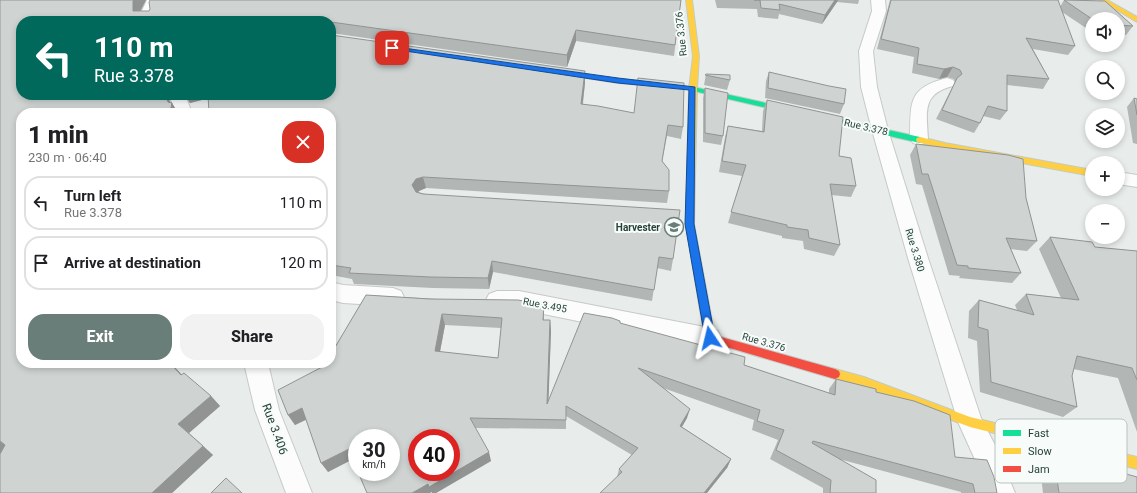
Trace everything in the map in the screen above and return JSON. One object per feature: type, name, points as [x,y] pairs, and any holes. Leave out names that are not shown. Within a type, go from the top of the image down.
[{"type":"street","points":[[146,16],[154,0]]},
{"type":"street","name":"Rue 3.376","points":[[688,0],[696,56],[686,88],[683,213],[690,224],[710,338],[864,382],[970,422],[995,428]]},
{"type":"street","name":"Rue 3.380","points":[[878,0],[879,11],[866,52],[869,87],[880,130],[918,258],[970,422],[995,476]]},
{"type":"street","points":[[1107,2],[1137,20]]},
{"type":"street","points":[[1107,2],[1137,25]]},
{"type":"street","name":"Rue 3.378","points":[[543,70],[686,88],[880,130],[1000,158],[1085,172]]},
{"type":"street","points":[[919,139],[920,104],[924,93],[938,85],[947,83]]},
{"type":"street","points":[[1125,179],[1137,181]]},
{"type":"street","points":[[336,293],[411,298]]},
{"type":"street","name":"Rue 3.495","points":[[480,300],[520,300],[710,338]]},
{"type":"street","name":"Rue 3.406","points":[[257,368],[267,410],[299,493]]},
{"type":"street","name":"Rue 3.376","points":[[1127,461],[1137,464]]},
{"type":"street","name":"Rue 3.380","points":[[998,483],[1002,493]]},
{"type":"building","points":[[0,0],[134,0],[133,11],[149,11],[150,0],[681,0],[675,45],[576,30],[567,55],[336,23],[336,16],[16,16],[16,100],[167,100],[168,102],[172,103],[171,108],[16,108],[16,368],[175,368],[181,375],[184,373],[211,396],[178,424],[203,446],[152,493],[0,493],[0,454],[5,445],[0,441]]},
{"type":"building","points":[[760,0],[835,0],[825,15],[779,4],[780,10],[761,8]]},
{"type":"building","points":[[891,0],[1058,0],[1075,46],[1026,38],[1049,79],[1007,75],[1007,111],[988,106],[980,123],[942,110],[957,78],[962,74],[960,70],[953,67],[944,69],[917,64],[919,48],[881,39]]},
{"type":"building","points":[[1064,0],[1105,1],[1117,12],[1085,12],[1085,14]]},
{"type":"building","points":[[1125,19],[1133,26],[1125,25]]},
{"type":"building","points":[[336,36],[585,71],[581,104],[634,113],[638,78],[684,83],[683,127],[668,125],[662,161],[669,170],[669,191],[423,177],[416,179],[412,185],[416,192],[423,194],[680,210],[673,259],[659,257],[654,290],[492,261],[488,278],[349,273],[351,268],[336,266],[336,108],[209,108],[208,100],[336,100]]},
{"type":"building","points":[[769,72],[846,89],[844,104],[768,88]]},
{"type":"building","points":[[705,75],[730,75],[730,80]]},
{"type":"building","points":[[705,88],[728,93],[723,136],[705,133]]},
{"type":"building","points":[[1134,98],[1137,99],[1137,115]]},
{"type":"building","points":[[767,100],[843,117],[839,156],[851,158],[856,186],[830,184],[840,245],[809,238],[808,230],[787,227],[787,225],[731,212],[746,165],[722,161],[728,126],[764,132]]},
{"type":"building","points":[[916,144],[1008,155],[1023,159],[1026,198],[1037,241],[1006,238],[1021,273],[968,268],[968,266],[957,265],[928,174],[922,174]]},
{"type":"building","points":[[1050,237],[1085,241],[1085,244],[1093,244],[1095,247],[1137,251],[1137,380],[1132,368],[1077,356],[1072,376],[1077,407],[991,382],[988,330],[978,327],[979,300],[1034,315],[1026,294],[1079,300]]},
{"type":"building","points":[[366,295],[430,299],[518,300],[544,305],[543,320],[550,320],[547,404],[584,313],[612,318],[620,321],[620,323],[745,357],[744,365],[835,395],[836,379],[876,389],[876,392],[914,401],[950,415],[955,457],[987,460],[994,477],[997,493],[975,493],[973,484],[813,441],[812,443],[876,480],[876,493],[830,493],[831,480],[776,450],[784,430],[757,421],[760,410],[638,368],[690,409],[680,426],[731,459],[704,493],[600,493],[622,472],[619,469],[638,448],[566,406],[566,420],[470,418],[489,452],[460,469],[460,429],[408,429],[408,481],[439,481],[429,487],[428,484],[412,493],[367,493],[362,481],[400,481],[400,429],[348,429],[348,450],[321,463],[302,408],[288,415],[278,390],[320,368],[336,368],[336,346]],"holes":[[[442,314],[502,318],[498,358],[435,351]]]},
{"type":"building","points":[[1127,474],[1137,477],[1137,493],[1059,493],[1058,483],[1127,483]]},
{"type":"building","points":[[226,478],[242,493],[211,493]]},
{"type":"traffic: fast","points":[[698,90],[920,140]]},
{"type":"traffic: slow","points":[[689,0],[696,56],[693,89],[690,224],[705,310]]},
{"type":"traffic: slow","points":[[1103,0],[1137,20]]},
{"type":"traffic: slow","points":[[920,140],[1085,172]]},
{"type":"traffic: slow","points":[[835,374],[864,382],[970,422],[995,428]]},
{"type":"traffic: slow","points":[[1127,461],[1137,463]]},
{"type":"traffic: jam","points":[[555,72],[618,81],[666,85]]},
{"type":"traffic: jam","points":[[705,310],[710,338],[835,374]]},
{"type":"place","name":"Harvester","points":[[674,227]]},
{"type":"route","points":[[392,48],[543,70],[692,89],[690,224],[710,338]]}]
